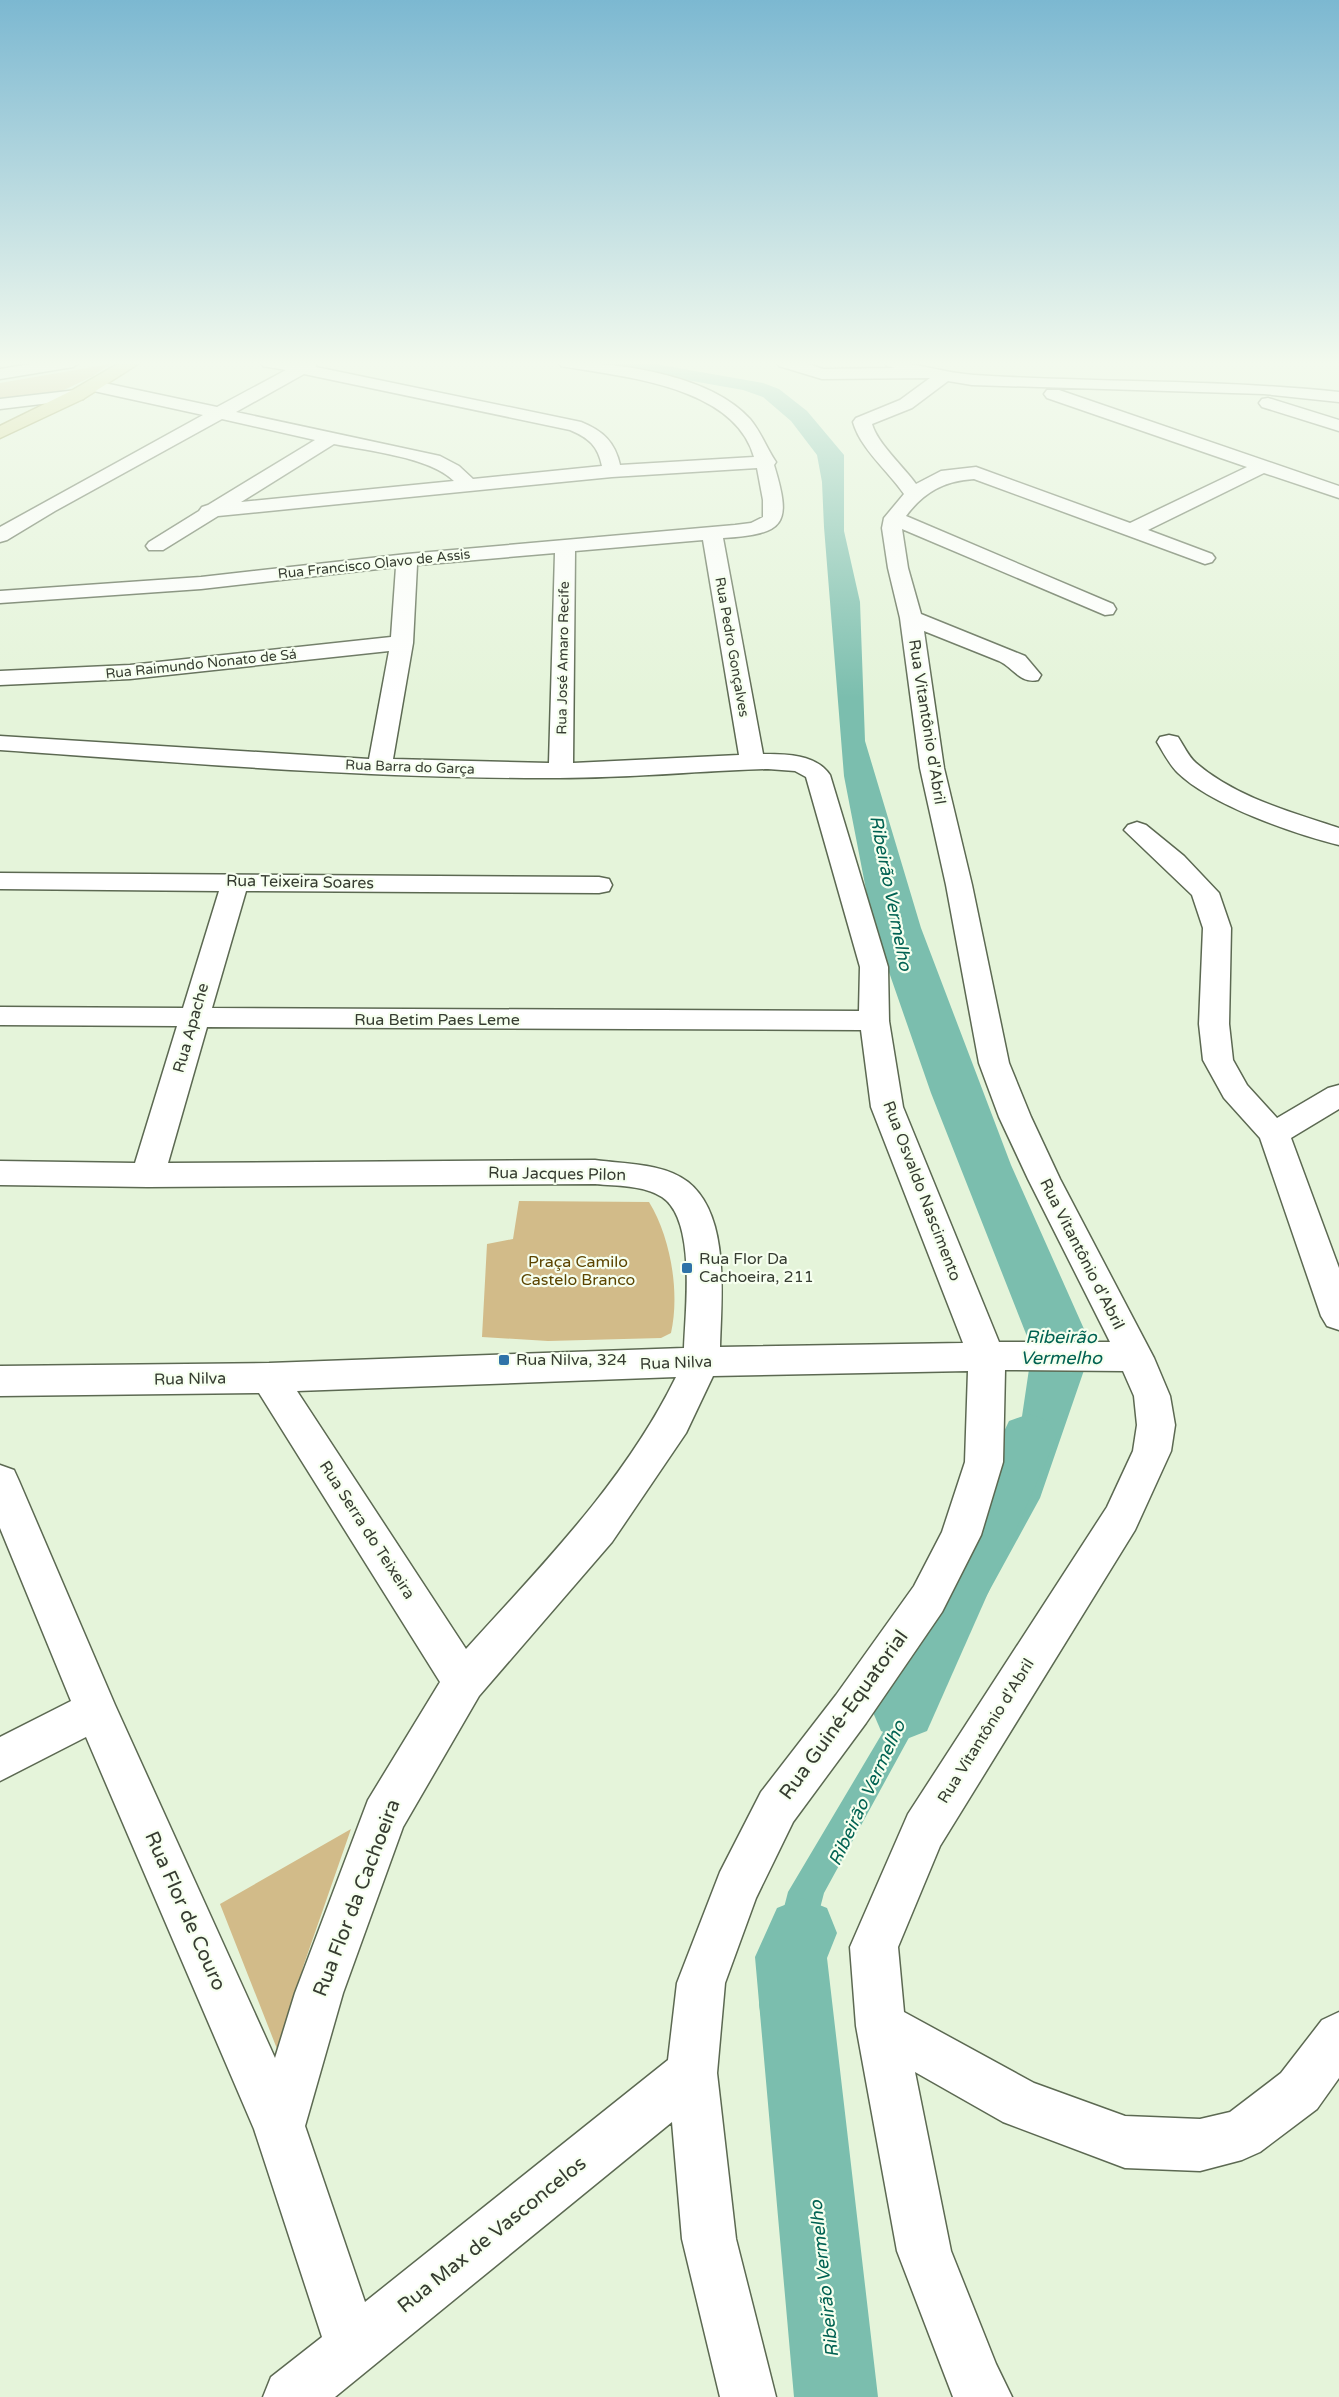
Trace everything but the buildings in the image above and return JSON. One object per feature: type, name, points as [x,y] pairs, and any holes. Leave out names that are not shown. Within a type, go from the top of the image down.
[{"type":"street","points":[[0,536],[109,474]]},
{"type":"street","points":[[156,546],[271,474]]},
{"type":"street","points":[[459,474],[468,486]]},
{"type":"street","points":[[209,511],[585,474]]},
{"type":"street","name":"Rua Francisco Olavo de Assis","points":[[0,597],[169,586],[407,560],[747,529],[763,525],[774,517],[769,474]]},
{"type":"street","points":[[899,474],[914,495]]},
{"type":"street","points":[[959,474],[948,475],[914,495],[894,518],[1105,609]]},
{"type":"street","points":[[981,474],[1205,558]]},
{"type":"street","points":[[1132,530],[1247,474]]},
{"type":"street","points":[[1286,474],[1339,492]]},
{"type":"street","name":"Rua Vitantônio d'Abril","points":[[894,518],[892,528],[898,568],[911,618],[932,768],[959,885],[994,1063],[1015,1117],[1120,1357],[1152,1396],[1156,1425],[1152,1451],[1121,1518],[924,1830],[874,1947],[881,2026],[924,2251],[975,2382],[984,2397]]},
{"type":"street","name":"Rua Pedro Gonçalves","points":[[712,533],[752,762]]},
{"type":"street","name":"Rua José Amaro Recife","points":[[561,771],[565,546]]},
{"type":"street","points":[[380,765],[402,643],[407,560]]},
{"type":"street","points":[[911,618],[1007,656],[1017,661],[1030,675]]},
{"type":"street","name":"Rua Raimundo Nonato de Sá","points":[[0,678],[130,672],[402,643]]},
{"type":"street","points":[[1169,742],[1189,770],[1218,787],[1277,815],[1339,837]]},
{"type":"street","name":"Rua Barra do Garça","points":[[0,743],[309,764],[561,771],[752,762],[802,765],[818,775]]},
{"type":"street","name":"Rua Osvaldo Nascimento","points":[[818,775],[874,967],[874,1021],[887,1107],[999,1357]]},
{"type":"street","points":[[1137,830],[1175,862],[1205,893],[1217,928],[1214,1024],[1218,1060],[1235,1091],[1274,1134],[1339,1316]]},
{"type":"street","name":"Rua Teixeira Soares","points":[[0,881],[599,885]]},
{"type":"street","name":"Rua Apache","points":[[148,1175],[234,881]]},
{"type":"street","name":"Rua Betim Paes Leme","points":[[0,1016],[193,1019],[874,1021]]},
{"type":"street","points":[[1274,1134],[1339,1095]]},
{"type":"street","name":"Rua Jacques Pilon","points":[[0,1173],[148,1175],[595,1172],[653,1179],[675,1190],[689,1206],[699,1228],[704,1271],[702,1362],[673,1422],[598,1530],[464,1682]]},
{"type":"street","name":"Rua Guiné-Equatorial","points":[[748,2397],[709,2239],[692,2073],[701,1983],[736,1888],[777,1807],[852,1709],[928,1599],[961,1535],[984,1462],[999,1357]]},
{"type":"street","name":"Rua Nilva","points":[[0,1381],[269,1378],[702,1362],[1120,1357]]},
{"type":"street","name":"Rua Serra do Teixeira","points":[[269,1378],[464,1682]]},
{"type":"street","name":"Rua Flor de Couro","points":[[0,1481],[96,1710],[279,2127],[353,2347]]},
{"type":"street","name":"Rua Flor da Cachoeira","points":[[279,2127],[319,1993],[384,1816],[464,1682]]},
{"type":"street","points":[[0,1760],[96,1710]]},
{"type":"street","points":[[881,2026],[1021,2104],[1125,2142],[1200,2145],[1242,2134],[1299,2091],[1339,2037]]},
{"type":"street","name":"Rua Max de Vasconcelos","points":[[291,2397],[692,2073]]},
{"type":"green space","name":"Praça Camilo Castelo Branco","points":[[519,1201],[649,1202],[663,1232],[672,1266],[674,1317],[671,1333],[661,1338],[548,1341],[482,1337],[487,1244],[513,1239]]},
{"type":"green space","points":[[351,1829],[303,1967],[283,2064],[220,1904]]},
{"type":"water","name":"Ribeirão Vermelho","points":[[820,474],[844,474],[844,531],[860,602],[865,741],[921,928],[1011,1165],[1092,1347],[1040,1498],[824,1893],[782,2054],[845,2397],[804,2397],[787,2183],[759,2004],[788,1892],[975,1577],[1017,1450],[1032,1349],[931,1093],[873,926],[844,776]]},
{"type":"waterway","name":"Ribeirão Vermelho","points":[[904,1710],[1029,1437]]},
{"type":"waterway","name":"Ribeirão Vermelho","points":[[802,1933],[791,1957],[836,2397]]},
{"type":"place","name":"Rua Flor Da Cachoeira, 211","points":[[687,1268]]},
{"type":"place","name":"Rua Nilva, 324","points":[[504,1360]]}]
